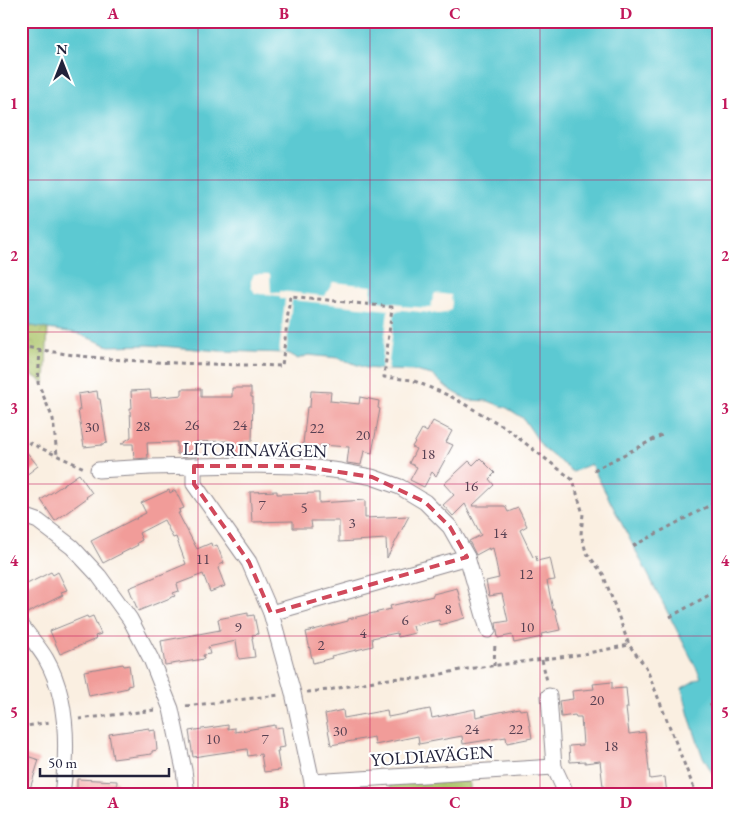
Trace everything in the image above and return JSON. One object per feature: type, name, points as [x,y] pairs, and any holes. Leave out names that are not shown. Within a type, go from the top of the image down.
[{"type":"street","name":"LITORINAVÄGEN","points":[[98,470],[194,466],[299,466],[372,477],[400,487],[426,502],[450,527],[466,557],[488,630]]},
{"type":"street","points":[[194,466],[194,484],[249,562],[271,613],[293,693],[312,788]]},
{"type":"street","points":[[21,515],[38,521],[72,546],[99,576],[130,619],[151,659],[171,709],[184,770],[187,795]]},
{"type":"street","points":[[271,613],[466,557]]},
{"type":"street","points":[[21,625],[47,660],[60,691],[65,720],[65,771],[62,795]]},
{"type":"street","points":[[549,696],[554,767],[567,795]]},
{"type":"street","name":"YOLDIAVÄGEN","points":[[312,788],[554,767]]},
{"type":"path","points":[[21,346],[101,358],[174,363],[282,366],[290,296],[392,307],[384,377],[412,380],[450,396],[503,426],[574,480],[583,514],[581,534],[586,552],[603,574],[629,645],[646,667],[693,786],[699,795]]},
{"type":"path","points":[[40,350],[38,382],[53,419],[57,455]]},
{"type":"path","points":[[594,470],[664,434]]},
{"type":"path","points":[[21,439],[82,468],[98,470]]},
{"type":"path","points":[[633,546],[718,502]]},
{"type":"path","points":[[670,617],[718,590]]},
{"type":"path","points":[[494,666],[495,644]]},
{"type":"path","points":[[190,705],[329,690],[386,679],[419,679],[460,670],[583,654],[629,645]]},
{"type":"path","points":[[542,660],[546,676]]},
{"type":"path","points":[[710,704],[718,716]]},
{"type":"path","points":[[102,716],[138,712]]},
{"type":"path","points":[[21,727],[48,723]]},
{"type":"highlighted area","points":[[194,466],[299,466],[372,477],[425,502],[450,527],[467,557],[271,613],[249,562],[194,484]]},
{"type":"green space","points":[[32,326],[48,329],[45,383],[27,372],[23,360],[21,360],[21,327]]},
{"type":"green space","points":[[470,779],[470,795],[390,795],[390,784]]},
{"type":"water","points":[[21,21],[718,21],[718,783],[702,755],[682,688],[701,677],[591,464],[573,472],[544,449],[523,418],[507,408],[488,401],[468,400],[449,389],[432,375],[415,371],[366,368],[338,358],[308,355],[298,359],[286,353],[220,351],[149,345],[109,346],[76,333],[32,326],[21,327]]},
{"type":"pier","points":[[254,274],[270,274],[271,292],[280,293],[280,291],[325,296],[333,282],[372,286],[371,300],[402,304],[402,306],[431,308],[435,293],[451,295],[452,303],[451,309],[446,313],[439,314],[395,311],[388,370],[381,370],[388,310],[292,300],[286,353],[279,353],[285,299],[280,299],[280,296],[255,293],[251,287]]},
{"type":"building","points":[[232,388],[251,388],[251,397],[253,397],[252,441],[244,441],[243,456],[228,456],[228,441],[196,442],[196,457],[181,457],[181,454],[177,454],[177,442],[147,443],[148,458],[134,459],[133,444],[121,444],[131,437],[131,391],[150,390],[151,398],[182,395],[182,389],[201,389],[201,397],[232,397]]},
{"type":"building","points":[[97,391],[107,443],[84,447],[78,410],[80,410],[78,394]]},
{"type":"building","points":[[311,391],[331,392],[330,401],[359,404],[360,397],[379,401],[378,408],[380,409],[372,453],[364,451],[361,465],[347,463],[349,447],[320,445],[319,459],[303,457],[307,407],[310,407]]},
{"type":"building","points":[[433,421],[452,431],[446,442],[453,445],[436,476],[432,472],[424,487],[410,480],[417,467],[409,463],[416,449],[412,447],[422,429],[427,432]]},
{"type":"building","points":[[21,445],[38,466],[21,479]]},
{"type":"building","points":[[480,458],[495,473],[489,479],[494,485],[472,506],[505,506],[508,512],[518,508],[527,526],[520,530],[533,557],[536,556],[537,561],[550,558],[555,580],[547,581],[553,610],[555,609],[560,630],[541,634],[542,637],[514,643],[512,635],[498,638],[496,623],[508,621],[502,594],[489,596],[486,581],[499,578],[493,548],[489,550],[489,548],[476,555],[469,541],[481,535],[465,504],[453,516],[443,505],[454,495],[444,484],[469,461],[473,465]]},
{"type":"building","points":[[79,474],[92,493],[55,521],[41,500]]},
{"type":"building","points":[[169,490],[170,493],[175,490],[184,508],[179,510],[180,513],[178,513],[197,549],[211,543],[212,547],[217,545],[224,563],[219,565],[220,567],[218,568],[225,586],[210,592],[203,574],[177,584],[179,591],[173,593],[175,596],[138,611],[129,588],[186,564],[176,537],[173,538],[164,520],[139,533],[142,540],[137,543],[138,545],[103,563],[91,541],[137,519],[146,513],[141,503]]},
{"type":"building","points":[[277,491],[277,494],[319,493],[319,503],[365,500],[365,518],[409,516],[387,558],[386,539],[339,542],[339,521],[311,521],[312,528],[293,528],[293,521],[252,522],[250,492]]},
{"type":"building","points":[[51,572],[53,575],[58,572],[67,590],[61,592],[63,595],[27,613],[21,601],[21,587]]},
{"type":"building","points":[[457,588],[465,618],[440,625],[439,620],[413,626],[415,633],[398,637],[397,633],[372,638],[373,646],[331,656],[332,658],[313,663],[306,632],[348,621],[348,619],[391,609],[390,606]]},
{"type":"building","points":[[248,613],[248,616],[254,615],[258,634],[252,635],[255,657],[239,659],[236,641],[208,647],[210,654],[203,655],[204,659],[165,665],[161,641],[220,630],[218,619]]},
{"type":"building","points":[[87,616],[88,618],[93,616],[101,634],[95,636],[96,639],[60,654],[50,631]]},
{"type":"building","points":[[123,664],[124,666],[129,665],[132,685],[127,686],[128,688],[89,696],[84,671]]},
{"type":"building","points":[[612,682],[612,689],[626,688],[629,734],[645,732],[650,779],[665,777],[667,795],[604,795],[600,761],[570,762],[569,746],[583,745],[581,717],[576,717],[575,715],[561,717],[559,701],[573,699],[572,691],[594,689],[593,684]]},
{"type":"building","points":[[519,708],[520,710],[527,709],[532,738],[507,743],[506,737],[463,744],[462,736],[419,744],[418,736],[375,745],[374,737],[331,745],[325,714],[343,710],[344,718],[387,710],[388,717],[430,709],[432,718],[475,709],[476,717]]},
{"type":"building","points":[[228,725],[228,729],[235,728],[235,732],[275,725],[275,728],[282,727],[285,747],[278,748],[279,751],[277,751],[280,770],[264,772],[261,754],[248,756],[247,749],[193,757],[189,731]]},
{"type":"building","points":[[149,728],[149,731],[155,730],[157,750],[152,751],[152,754],[113,759],[109,734]]},
{"type":"building","points":[[21,754],[39,760],[28,795],[21,795]]},
{"type":"building","points":[[77,779],[117,781],[116,795],[77,795]]}]
